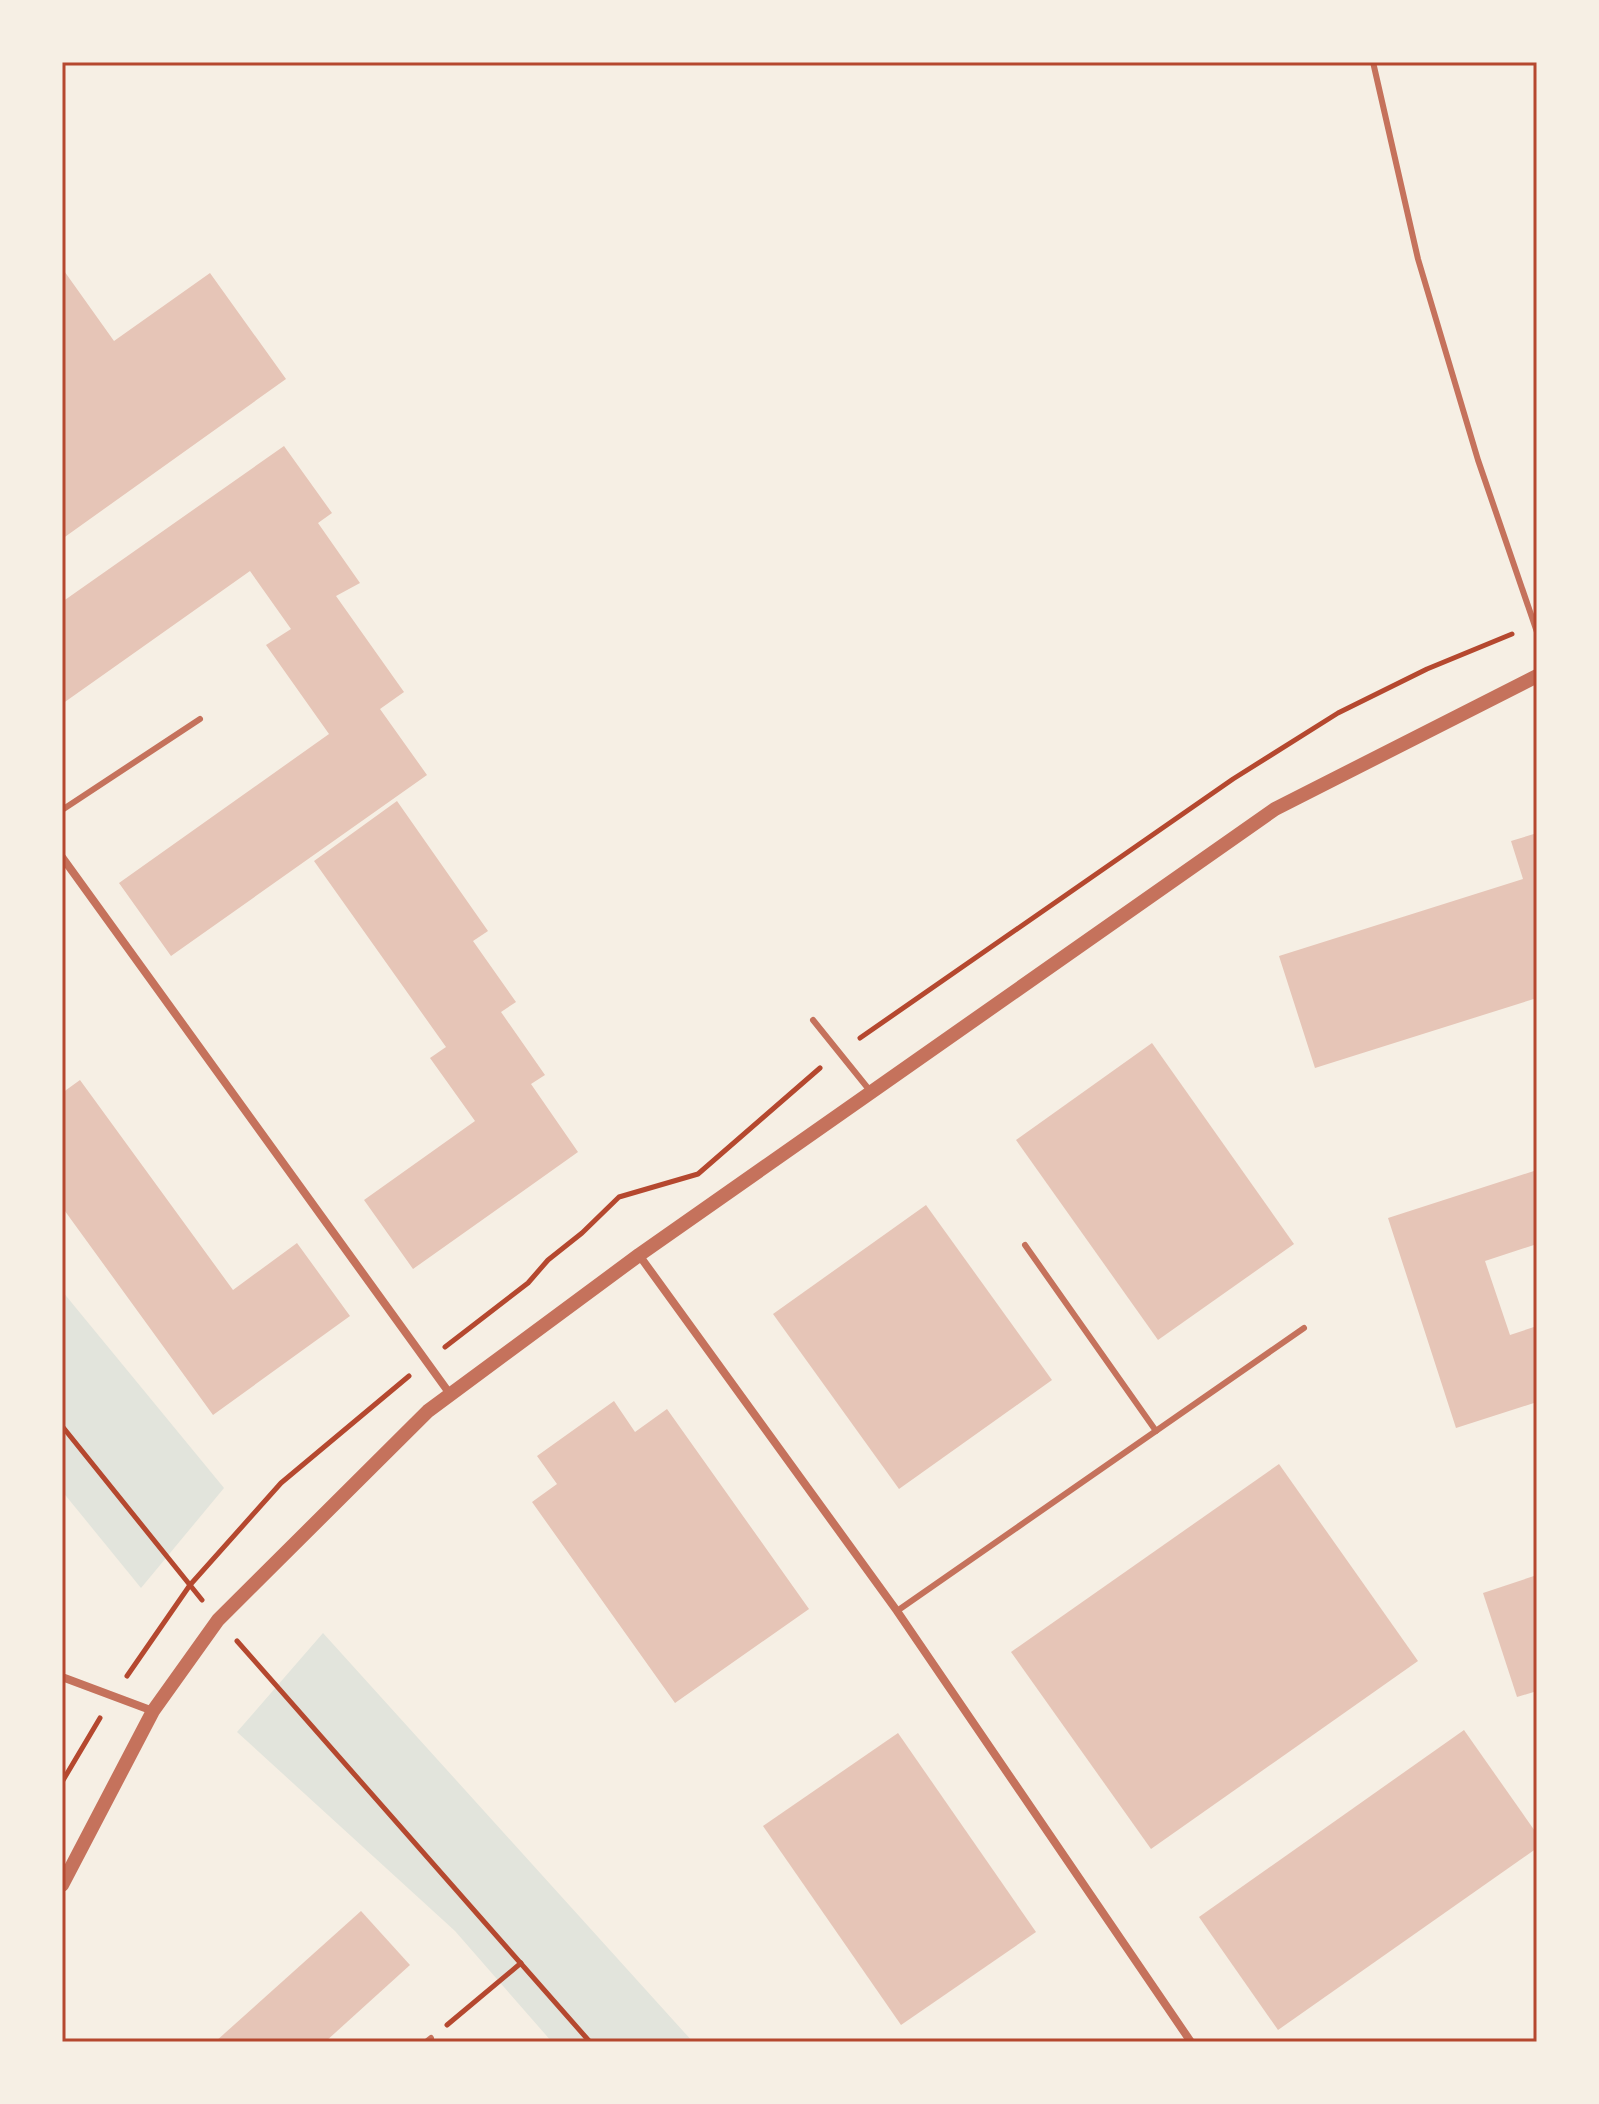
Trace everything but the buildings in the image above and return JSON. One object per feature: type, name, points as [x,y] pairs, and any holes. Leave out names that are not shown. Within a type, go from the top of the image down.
[{"type":"street","points":[[62,1885],[153,1711],[218,1620],[428,1411],[639,1255],[1275,809],[1537,676]]},
{"type":"street","points":[[62,857],[450,1394]]},
{"type":"street","points":[[639,1255],[897,1611],[1191,2042]]},
{"type":"street","points":[[62,1677],[153,1711]]},
{"type":"lane","points":[[1373,62],[1418,259],[1478,460],[1537,632]]},
{"type":"lane","points":[[62,810],[200,719]]},
{"type":"lane","points":[[813,1020],[871,1092]]},
{"type":"lane","points":[[1025,1245],[1156,1431]]},
{"type":"lane","points":[[897,1611],[1304,1328]]},
{"type":"path","points":[[62,1426],[218,1620],[590,2042]]},
{"type":"path","points":[[429,2040],[521,1963]]},
{"type":"shaded area","points":[[62,1291],[224,1488],[141,1588],[62,1491]]},
{"type":"shaded area","points":[[323,1633],[693,2042],[552,2042],[455,1931],[237,1732]]}]
